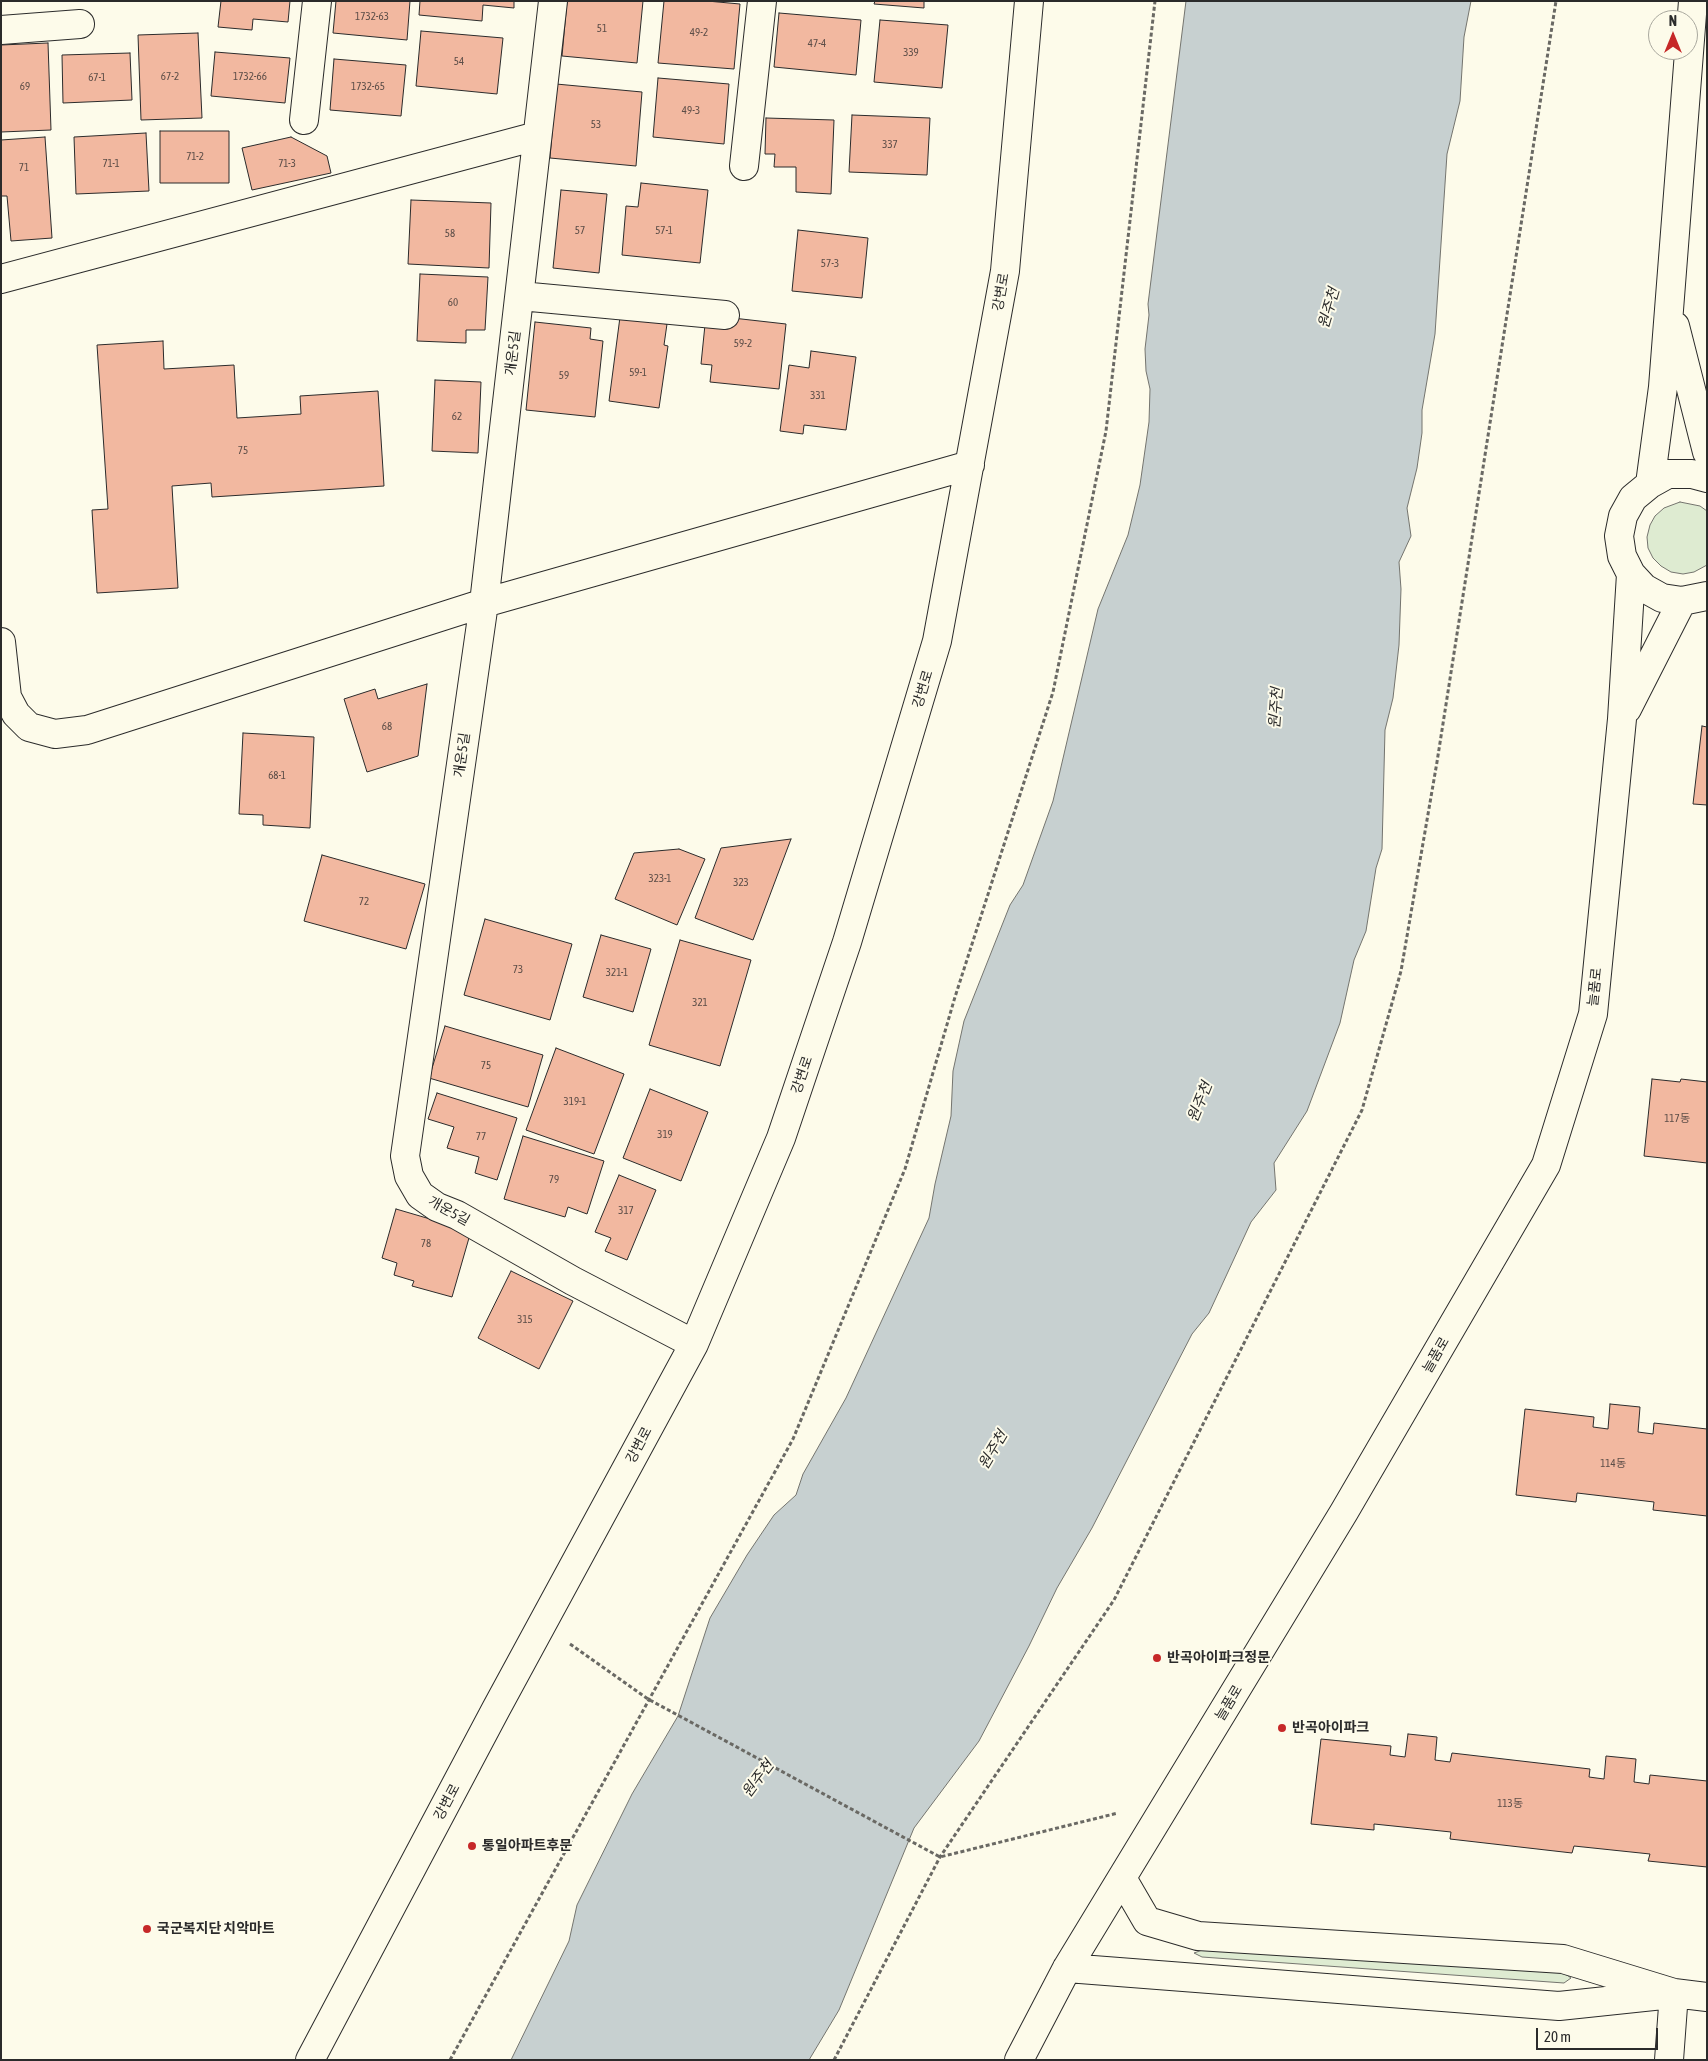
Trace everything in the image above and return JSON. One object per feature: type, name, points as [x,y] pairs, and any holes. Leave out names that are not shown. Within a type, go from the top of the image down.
[{"type":"street","points":[[304,120],[317,1]]},
{"type":"street","name":"개운5길","points":[[553,1],[484,603],[404,1156],[409,1176],[420,1194],[436,1207],[457,1215],[573,1281],[694,1344]]},
{"type":"street","points":[[744,166],[762,1]]},
{"type":"street","name":"강변로","points":[[310,2060],[542,1624],[694,1344],[781,1138],[847,942],[937,642],[1005,270],[1028,1]]},
{"type":"street","points":[[1650,484],[1663,387],[1694,1]]},
{"type":"street","points":[[1,30],[80,24]]},
{"type":"street","points":[[1,279],[538,136]]},
{"type":"street","points":[[520,296],[725,315]]},
{"type":"street","points":[[1670,305],[1707,452]]},
{"type":"street","points":[[1,642],[8,696],[16,714],[29,727],[55,734],[87,730],[484,603],[970,465]]},
{"type":"street","points":[[1622,719],[1694,599],[1662,598],[1644,588],[1630,574],[1622,556],[1619,536],[1623,516],[1633,498],[1650,484],[1668,474],[1692,474],[1707,478]]},
{"type":"street","name":"늘품로","points":[[1019,2060],[1067,1968],[1344,1512],[1546,1165],[1592,1014],[1622,719],[1630,574]]},
{"type":"street","points":[[1122,1878],[1147,1922],[1198,1936],[1563,1960],[1674,1994]]},
{"type":"street","points":[[1067,1968],[1559,2006],[1674,1994],[1707,1997]]},
{"type":"street","points":[[1669,2060],[1674,1994]]},
{"type":"path","points":[[450,2060],[553,1876],[648,1699],[794,1439],[905,1169],[955,997],[1053,692],[1106,431],[1155,1]]},
{"type":"path","points":[[834,2060],[940,1857],[1114,1600],[1362,1110],[1401,971],[1437,762],[1556,1]]},
{"type":"path","points":[[542,1624],[648,1699],[940,1857],[1170,1800]]},
{"type":"green space","points":[[1680,502],[1700,506],[1707,511],[1707,565],[1694,572],[1683,574],[1671,572],[1653,558],[1648,548],[1647,537],[1655,516],[1664,508]]},
{"type":"green space","points":[[1205,1949],[1564,1973],[1571,1978],[1564,1983],[1202,1957],[1194,1953]]},
{"type":"water","name":"원주천","points":[[1186,1],[1471,1],[1464,37],[1460,101],[1447,154],[1435,334],[1422,410],[1422,433],[1417,468],[1407,508],[1411,536],[1399,562],[1401,589],[1399,645],[1393,698],[1385,730],[1382,849],[1376,868],[1366,931],[1354,960],[1340,1023],[1307,1111],[1274,1163],[1276,1190],[1251,1222],[1209,1313],[1192,1334],[1092,1528],[1057,1588],[979,1741],[914,1828],[839,2010],[809,2060],[511,2060],[569,1941],[577,1905],[632,1794],[678,1716],[710,1618],[747,1555],[774,1515],[796,1495],[803,1474],[846,1398],[929,1218],[951,1116],[953,1071],[964,1021],[1010,905],[1023,885],[1053,801],[1098,609],[1128,535],[1140,485],[1149,422],[1150,389],[1146,371],[1145,349],[1149,315],[1148,304]]},
{"type":"building","points":[[221,1],[290,1],[288,22],[253,19],[252,30],[218,27]]},
{"type":"building","points":[[336,1],[410,1],[407,40],[333,33]]},
{"type":"building","points":[[420,1],[514,1],[514,8],[483,5],[482,21],[419,15]]},
{"type":"building","points":[[567,1],[643,1],[637,63],[562,56]]},
{"type":"building","points":[[664,1],[707,1],[740,4],[734,69],[658,63]]},
{"type":"building","points":[[875,1],[924,1],[924,8],[874,4]]},
{"type":"building","points":[[779,13],[861,20],[856,75],[774,67]]},
{"type":"building","points":[[880,20],[948,25],[942,88],[874,82]]},
{"type":"building","points":[[421,31],[503,38],[497,94],[416,86]]},
{"type":"building","points":[[198,33],[202,118],[141,120],[138,35]]},
{"type":"building","points":[[48,43],[51,130],[1,132],[1,45]]},
{"type":"building","points":[[215,52],[290,58],[285,103],[211,96]]},
{"type":"building","points":[[130,53],[132,100],[63,103],[62,55]]},
{"type":"building","points":[[334,59],[406,65],[401,116],[330,110]]},
{"type":"building","points":[[658,78],[729,84],[724,144],[653,137]]},
{"type":"building","points":[[556,84],[642,92],[636,166],[550,158]]},
{"type":"building","points":[[852,115],[930,118],[927,175],[849,172]]},
{"type":"building","points":[[766,118],[834,120],[831,194],[796,192],[796,167],[774,167],[775,154],[765,154]]},
{"type":"building","points":[[160,131],[229,131],[229,183],[160,183]]},
{"type":"building","points":[[146,133],[149,191],[76,194],[74,137]]},
{"type":"building","points":[[45,137],[52,238],[11,241],[7,196],[1,196],[1,140]]},
{"type":"building","points":[[291,137],[327,156],[331,173],[252,190],[242,148]]},
{"type":"building","points":[[641,183],[708,190],[700,263],[622,255],[626,206],[638,207]]},
{"type":"building","points":[[561,190],[607,194],[599,273],[553,268]]},
{"type":"building","points":[[411,200],[491,203],[489,268],[408,264]]},
{"type":"building","points":[[798,230],[868,238],[862,298],[792,291]]},
{"type":"building","points":[[420,274],[488,277],[485,330],[466,330],[466,343],[417,341]]},
{"type":"building","points":[[706,315],[786,324],[779,389],[710,382],[712,365],[701,364]]},
{"type":"building","points":[[620,317],[667,324],[664,345],[668,346],[659,408],[609,401]]},
{"type":"building","points":[[535,322],[591,328],[590,339],[603,341],[595,417],[526,410]]},
{"type":"building","points":[[163,341],[164,369],[234,365],[237,418],[301,414],[300,396],[378,391],[384,486],[212,497],[211,483],[172,486],[178,588],[97,593],[92,510],[108,509],[97,345]]},
{"type":"building","points":[[811,351],[856,357],[846,430],[804,425],[803,434],[780,431],[789,365],[809,368]]},
{"type":"building","points":[[435,380],[481,382],[478,453],[432,451]]},
{"type":"building","points":[[427,684],[418,756],[367,772],[344,699],[375,689],[378,699]]},
{"type":"building","points":[[1702,726],[1707,727],[1707,805],[1693,804]]},
{"type":"building","points":[[243,733],[314,737],[310,828],[263,825],[263,815],[239,814]]},
{"type":"building","points":[[791,839],[753,940],[695,918],[721,848]]},
{"type":"building","points":[[679,849],[705,859],[677,925],[615,899],[634,853]]},
{"type":"building","points":[[322,855],[425,884],[406,949],[304,921]]},
{"type":"building","points":[[485,919],[572,944],[550,1020],[464,995]]},
{"type":"building","points":[[601,935],[651,949],[633,1012],[583,997]]},
{"type":"building","points":[[680,940],[751,960],[720,1066],[649,1045]]},
{"type":"building","points":[[445,1026],[543,1055],[528,1107],[429,1078]]},
{"type":"building","points":[[556,1048],[624,1074],[594,1154],[526,1130]]},
{"type":"building","points":[[1652,1079],[1680,1082],[1681,1079],[1707,1082],[1707,1163],[1644,1156]]},
{"type":"building","points":[[650,1089],[708,1112],[681,1181],[623,1158]]},
{"type":"building","points":[[437,1093],[517,1118],[497,1180],[475,1173],[479,1157],[447,1148],[454,1127],[428,1119]]},
{"type":"building","points":[[523,1136],[604,1161],[587,1214],[568,1207],[565,1217],[504,1199]]},
{"type":"building","points":[[619,1175],[656,1190],[627,1260],[605,1251],[611,1238],[595,1232]]},
{"type":"building","points":[[396,1209],[471,1231],[452,1297],[412,1286],[414,1281],[394,1275],[397,1263],[382,1258]]},
{"type":"building","points":[[511,1271],[573,1301],[539,1369],[478,1338]]},
{"type":"building","points":[[1610,1404],[1640,1407],[1638,1432],[1653,1434],[1654,1423],[1707,1429],[1707,1516],[1653,1510],[1654,1502],[1577,1493],[1576,1502],[1516,1495],[1525,1409],[1594,1417],[1593,1427],[1608,1429]]},
{"type":"building","points":[[1408,1734],[1437,1737],[1435,1760],[1450,1762],[1452,1753],[1590,1769],[1589,1777],[1604,1779],[1606,1756],[1636,1759],[1634,1782],[1649,1784],[1650,1775],[1707,1781],[1707,1867],[1648,1861],[1650,1854],[1574,1846],[1572,1853],[1450,1839],[1451,1832],[1374,1824],[1374,1830],[1311,1824],[1321,1739],[1391,1746],[1390,1755],[1405,1757]]},
{"type":"place","name":"반곡아이파크정문","points":[[1157,1658]]},
{"type":"place","name":"반곡아이파크","points":[[1282,1728]]},
{"type":"place","name":"통일아파트후문","points":[[472,1846]]},
{"type":"place","name":"국군복지단 치악마트","points":[[147,1929]]}]
